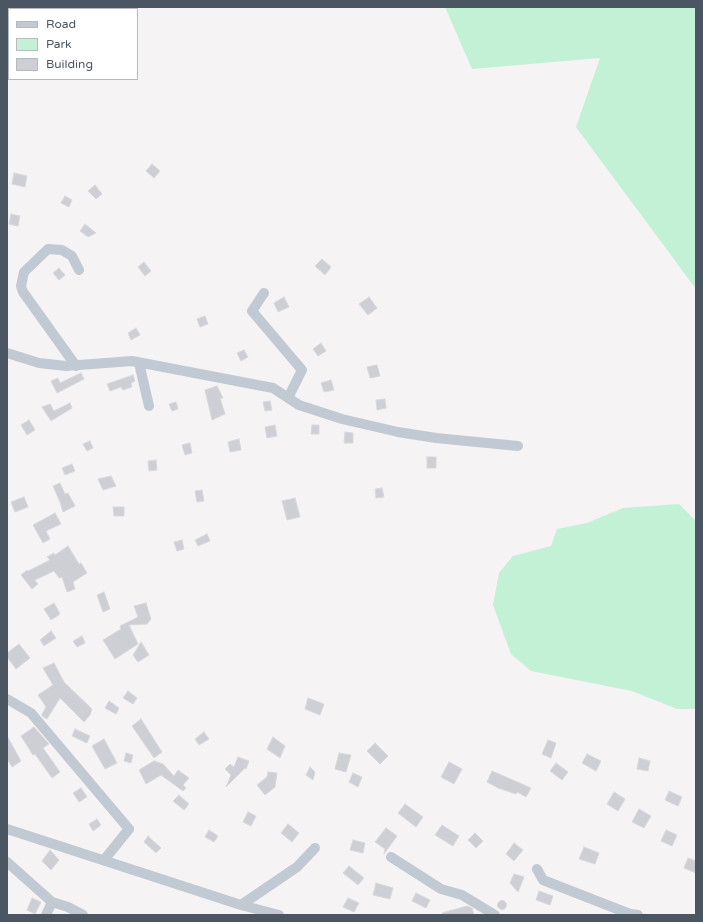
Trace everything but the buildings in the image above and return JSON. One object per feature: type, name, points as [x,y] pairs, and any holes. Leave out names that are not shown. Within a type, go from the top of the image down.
[{"type":"street","points":[[76,366],[23,292],[21,286],[24,272],[48,249],[62,250],[72,256],[79,270]]},
{"type":"street","points":[[264,293],[252,311],[302,370],[288,398]]},
{"type":"street","points":[[7,353],[39,363],[66,366],[132,361],[274,388],[299,405],[342,419],[398,432],[436,438],[518,446]]},
{"type":"street","points":[[139,363],[149,406]]},
{"type":"street","points":[[7,699],[31,713],[129,829],[104,860]]},
{"type":"street","points":[[7,828],[241,905],[279,915]]},
{"type":"street","points":[[241,905],[297,867],[315,848]]},
{"type":"street","points":[[391,858],[441,889],[462,895],[495,915]]},
{"type":"street","points":[[7,862],[52,902],[68,907],[83,915]]},
{"type":"street","points":[[537,869],[543,880],[630,914],[638,915]]},
{"type":"street","points":[[46,915],[52,902]]},
{"type":"green space","points":[[445,7],[696,7],[696,289],[576,127],[600,58],[472,69]]},
{"type":"green space","points":[[679,504],[696,521],[696,709],[677,709],[632,691],[531,671],[511,654],[493,605],[499,573],[513,556],[551,546],[557,529],[587,523],[623,508]]}]
